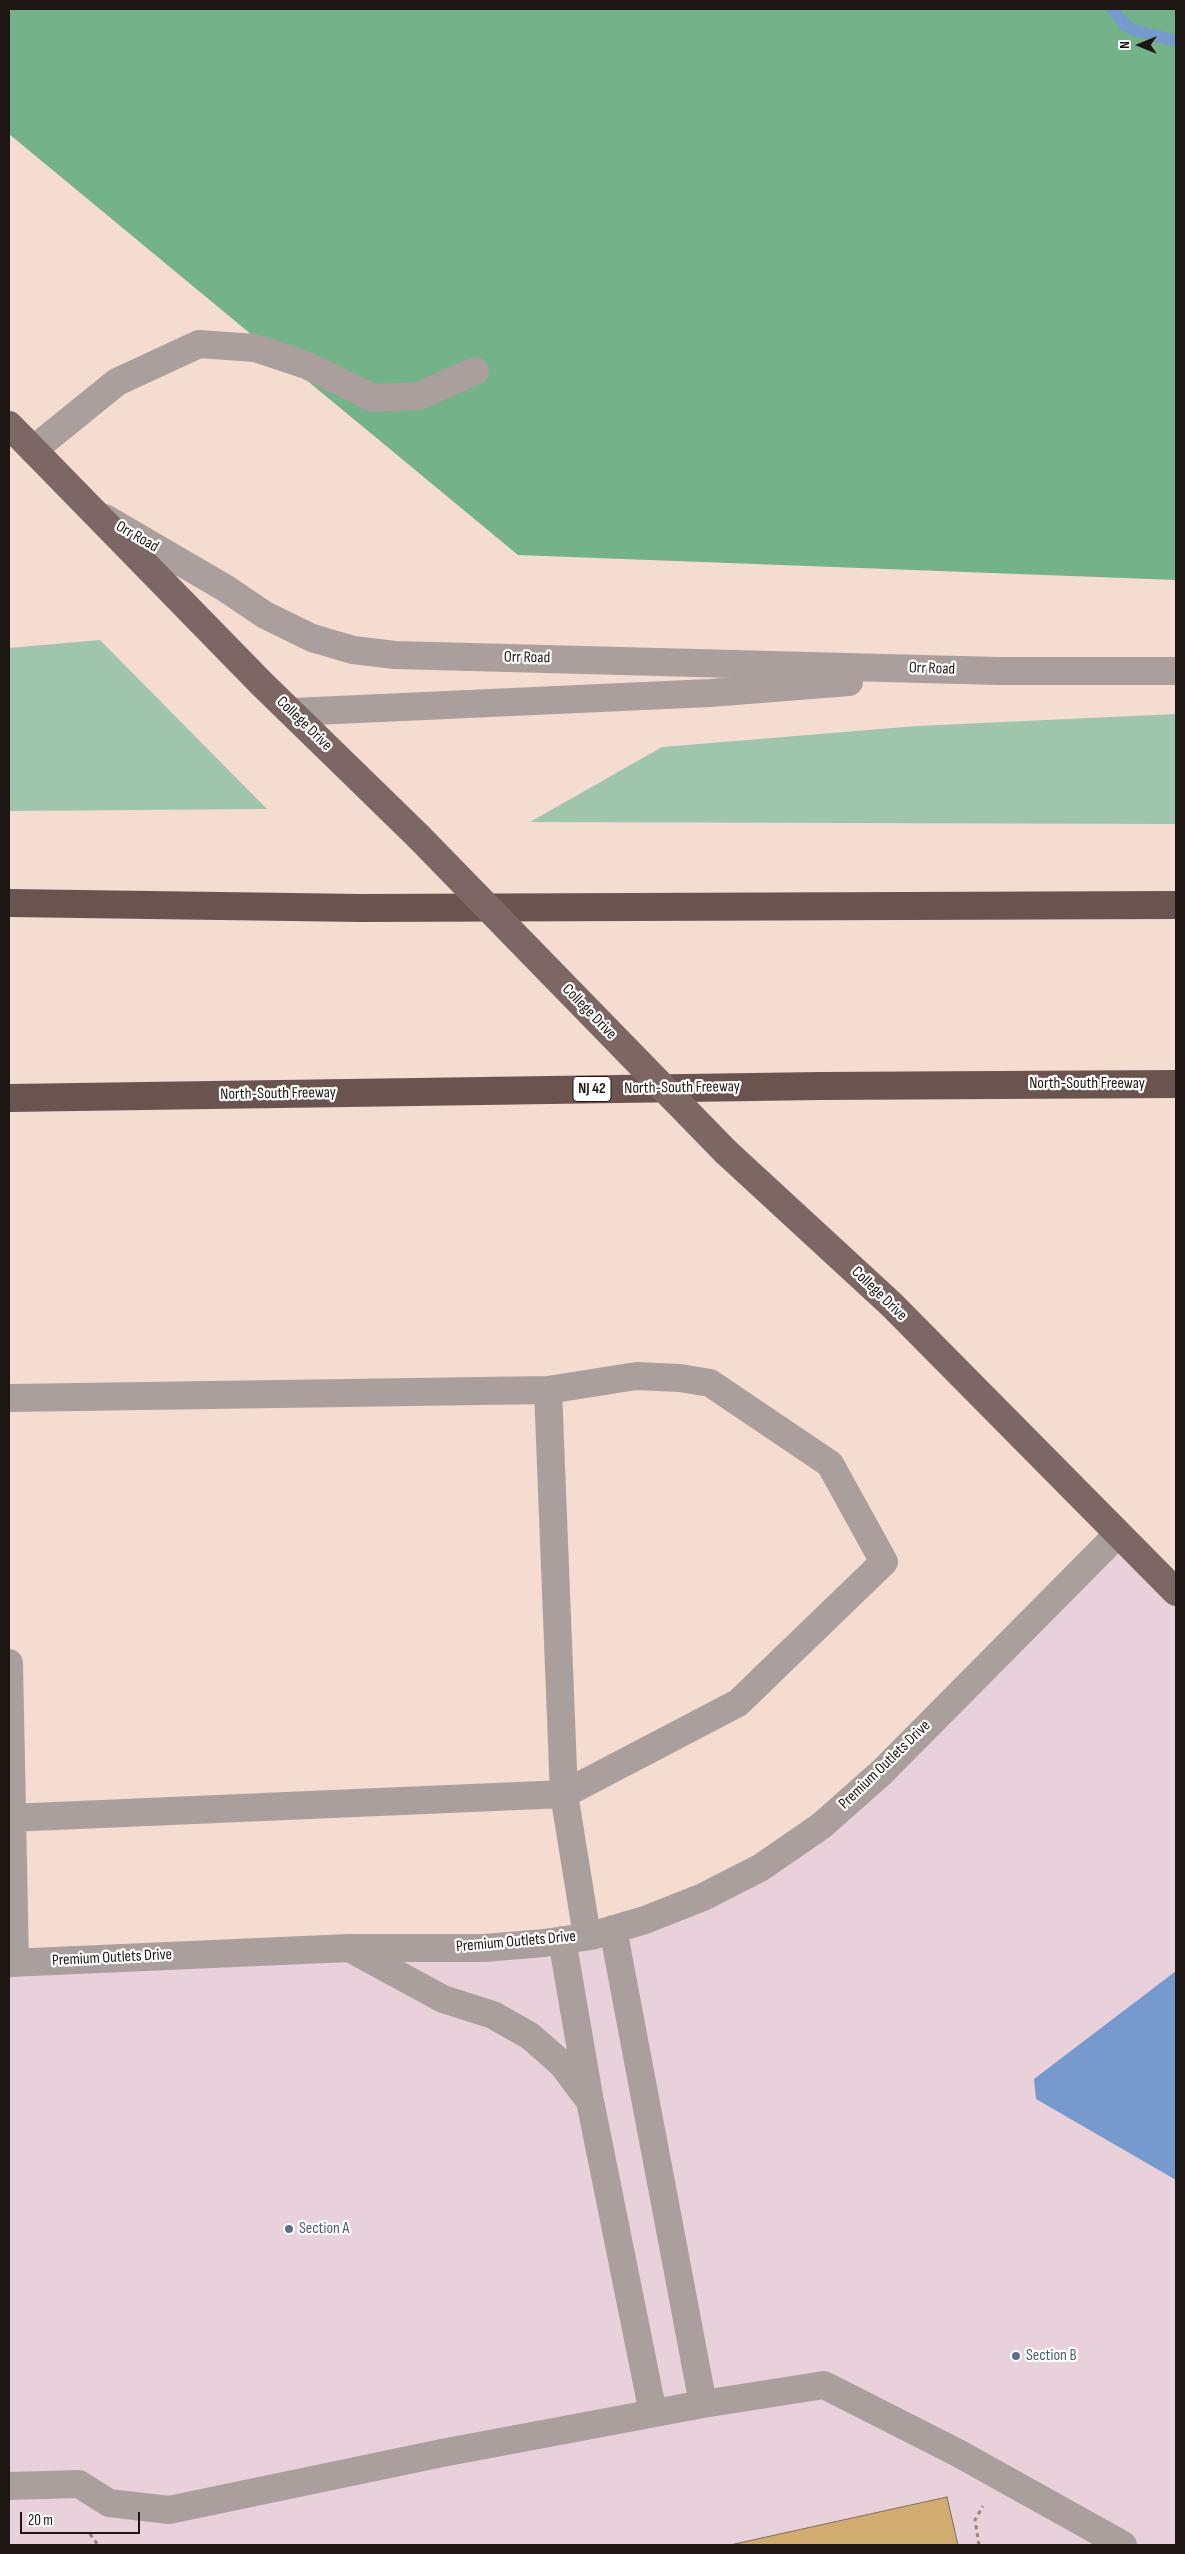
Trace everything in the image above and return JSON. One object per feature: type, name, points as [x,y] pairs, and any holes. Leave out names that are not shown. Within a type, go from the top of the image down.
[{"type":"highway","points":[[9,902],[362,908],[1176,905]]},
{"type":"highway","name":"North-South Freeway","points":[[9,1098],[820,1086],[1176,1084]]},
{"type":"main road","name":"College Drive","points":[[9,425],[262,683],[294,712],[419,837],[726,1152],[892,1305],[1176,1592]]},
{"type":"street","points":[[33,450],[117,382],[199,344],[255,348],[306,365],[373,398],[419,396],[475,370]]},
{"type":"street","name":"Orr Road","points":[[93,511],[225,588],[265,615],[312,638],[354,650],[395,654],[998,671],[1176,670]]},
{"type":"street","name":"Orr Road","points":[[294,712],[710,693],[998,671]]},
{"type":"street","points":[[9,1398],[548,1390],[636,1376],[680,1378],[710,1383],[830,1464],[884,1562],[738,1702],[564,1794],[10,1818]]},
{"type":"street","points":[[548,1390],[564,1794],[574,1938],[590,2101],[653,2413]]},
{"type":"street","name":"Premium Outlets Drive","points":[[12,1963],[350,1948],[484,1948],[574,1938],[645,1920],[703,1897],[760,1868],[821,1826],[882,1772],[1118,1534]]},
{"type":"street","points":[[9,1663],[12,1963]]},
{"type":"street","points":[[613,1929],[703,2404]]},
{"type":"street","points":[[350,1948],[443,1999],[493,2015],[530,2036],[562,2064],[590,2101]]},
{"type":"street","points":[[9,2486],[79,2484],[109,2503],[169,2510],[442,2453],[703,2404],[824,2385],[958,2453],[1123,2545]]},
{"type":"shaded area","points":[[1118,1534],[1176,1592],[1176,2545],[9,2545],[9,1963],[544,1943],[760,1868]]},
{"type":"green space","points":[[9,9],[1176,9],[1176,580],[518,555],[9,134]]},
{"type":"green space","points":[[100,640],[267,809],[9,811],[9,648]]},
{"type":"green space","points":[[1176,714],[1176,824],[530,822],[662,747],[917,726]]},
{"type":"water","points":[[1176,1971],[1176,2180],[1036,2099],[1034,2079]]},
{"type":"building","points":[[947,2497],[958,2545],[730,2545]]},
{"type":"waterway","points":[[1112,9],[1125,25],[1134,30],[1176,41]]},
{"type":"place","name":"Section A","points":[[289,2229]]},
{"type":"place","name":"Section B","points":[[1016,2356]]}]
